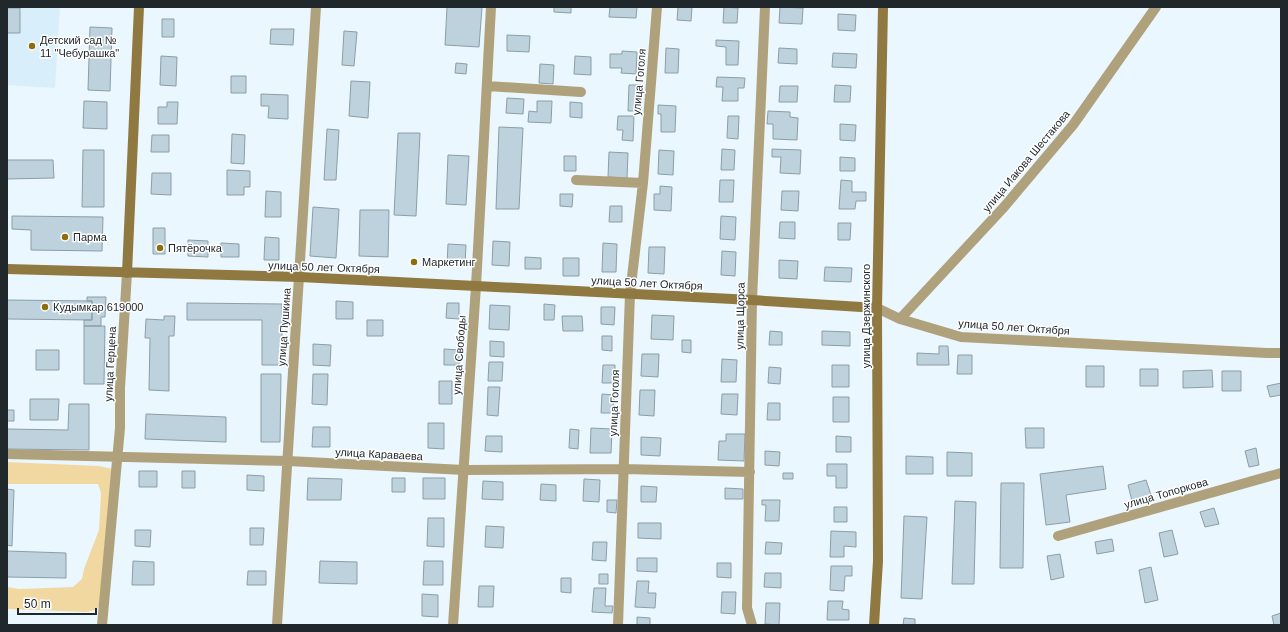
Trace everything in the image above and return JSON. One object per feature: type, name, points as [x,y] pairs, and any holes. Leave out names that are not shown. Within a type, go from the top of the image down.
[{"type":"street","name":"улица Герцена","points":[[102,625],[116,457],[120,428],[120,388],[127,273],[139,7]]},
{"type":"street","name":"улица Пушкина","points":[[277,625],[316,7]]},
{"type":"street","name":"улица Свободы","points":[[453,625],[476,286],[491,7]]},
{"type":"street","name":"улица Гоголя","points":[[618,625],[630,294],[643,183],[657,7]]},
{"type":"street","name":"улица Щорса","points":[[752,625],[747,608],[752,300],[765,7]]},
{"type":"street","name":"улица Дзержинского","points":[[874,625],[878,554],[877,308],[884,7]]},
{"type":"street","name":"улица Иакова Шестакова","points":[[900,319],[1004,207],[1073,125],[1156,7]]},
{"type":"street","points":[[487,86],[581,92]]},
{"type":"street","points":[[576,180],[643,183]]},
{"type":"street","name":"улица 50 лет Октября","points":[[7,269],[300,277],[752,300],[877,308],[900,319],[961,337],[1281,353]]},
{"type":"street","name":"улица Караваева","points":[[7,454],[288,461],[464,470],[623,469],[750,472]]},
{"type":"street","name":"улица Топоркова","points":[[1058,536],[1281,474]]},
{"type":"shaded area","name":"Детский сад № 11 \"Чебурашка\"","points":[[7,7],[60,7],[55,88],[7,85]]},
{"type":"shaded area","points":[[7,462],[99,466],[113,469],[102,602],[96,610],[86,612],[7,609],[7,587],[19,589],[73,587],[82,579],[84,569],[99,530],[101,493],[98,484],[7,484]]},
{"type":"building","points":[[447,7],[482,7],[479,47],[445,45]]},
{"type":"building","points":[[554,7],[571,7],[571,13],[554,12]]},
{"type":"building","points":[[610,7],[637,7],[636,18],[609,17]]},
{"type":"building","points":[[678,7],[692,7],[691,21],[677,20]]},
{"type":"building","points":[[724,7],[738,8],[737,23],[723,23]]},
{"type":"building","points":[[780,7],[803,8],[802,24],[779,23]]},
{"type":"building","points":[[7,8],[20,8],[20,33],[7,33]]},
{"type":"building","points":[[838,14],[856,15],[855,31],[838,30]]},
{"type":"building","points":[[162,19],[174,19],[174,37],[162,37]]},
{"type":"building","points":[[90,27],[112,28],[110,91],[88,90]]},
{"type":"building","points":[[271,29],[294,29],[293,45],[270,44]]},
{"type":"building","points":[[344,31],[357,32],[354,66],[342,65]]},
{"type":"building","points":[[507,35],[530,36],[529,52],[507,51]]},
{"type":"building","points":[[716,40],[739,41],[738,65],[726,65],[726,47],[716,46]]},
{"type":"building","points":[[666,48],[679,49],[678,73],[665,73]]},
{"type":"building","points":[[779,48],[797,49],[797,64],[778,63]]},
{"type":"building","points":[[622,51],[637,52],[636,74],[621,73],[622,68],[610,68],[610,54],[622,54]]},
{"type":"building","points":[[833,53],[857,54],[856,68],[832,67]]},
{"type":"building","points":[[161,56],[177,57],[176,86],[160,85]]},
{"type":"building","points":[[575,56],[591,57],[591,75],[574,74]]},
{"type":"building","points":[[456,63],[467,64],[466,74],[455,73]]},
{"type":"building","points":[[540,64],[554,65],[553,84],[539,83]]},
{"type":"building","points":[[231,76],[246,76],[246,93],[231,93]]},
{"type":"building","points":[[717,77],[745,78],[744,88],[738,88],[738,101],[722,101],[723,87],[716,87]]},
{"type":"building","points":[[351,81],[370,82],[368,118],[349,116]]},
{"type":"building","points":[[629,85],[642,85],[641,111],[628,111]]},
{"type":"building","points":[[835,85],[851,86],[850,102],[834,102]]},
{"type":"building","points":[[780,86],[798,86],[797,102],[779,102]]},
{"type":"building","points":[[261,94],[288,95],[288,119],[268,118],[269,106],[261,106]]},
{"type":"building","points":[[507,98],[524,99],[523,114],[506,113]]},
{"type":"building","points":[[84,101],[107,102],[107,129],[83,128]]},
{"type":"building","points":[[537,101],[552,101],[551,123],[528,122],[529,111],[537,112]]},
{"type":"building","points":[[167,102],[178,102],[177,124],[158,124],[158,107],[167,107]]},
{"type":"building","points":[[570,102],[582,103],[582,118],[570,117]]},
{"type":"building","points":[[658,105],[676,106],[675,132],[661,132],[661,114],[658,114]]},
{"type":"building","points":[[768,111],[790,112],[790,117],[798,118],[797,140],[773,139],[773,124],[767,124]]},
{"type":"building","points":[[618,116],[634,116],[633,141],[622,140],[623,130],[617,130]]},
{"type":"building","points":[[728,116],[739,116],[738,139],[727,138]]},
{"type":"building","points":[[840,124],[856,125],[855,141],[840,140]]},
{"type":"building","points":[[499,127],[523,128],[519,209],[496,209]]},
{"type":"building","points":[[327,129],[339,130],[336,180],[324,180]]},
{"type":"building","points":[[398,133],[420,133],[416,216],[394,215]]},
{"type":"building","points":[[232,134],[245,135],[244,164],[231,163]]},
{"type":"building","points":[[152,135],[169,135],[169,152],[151,152]]},
{"type":"building","points":[[722,149],[735,150],[734,170],[721,170]]},
{"type":"building","points":[[772,149],[801,150],[800,174],[780,173],[781,157],[772,157]]},
{"type":"building","points":[[83,150],[104,150],[104,207],[82,207]]},
{"type":"building","points":[[659,150],[674,151],[673,175],[658,174]]},
{"type":"building","points":[[609,152],[628,153],[627,178],[608,177]]},
{"type":"building","points":[[448,155],[469,156],[466,205],[446,204]]},
{"type":"building","points":[[564,156],[576,156],[576,171],[564,171]]},
{"type":"building","points":[[840,157],[855,158],[855,171],[840,171]]},
{"type":"building","points":[[7,160],[53,160],[54,178],[7,179]]},
{"type":"building","points":[[227,170],[250,171],[250,187],[244,187],[244,195],[227,195]]},
{"type":"building","points":[[152,173],[171,173],[171,195],[151,194]]},
{"type":"building","points":[[720,180],[734,180],[733,202],[719,202]]},
{"type":"building","points":[[841,180],[852,181],[852,192],[866,192],[866,201],[856,201],[855,209],[839,209]]},
{"type":"building","points":[[660,186],[672,187],[671,211],[654,210],[654,194],[660,194]]},
{"type":"building","points":[[266,191],[281,192],[281,217],[265,217]]},
{"type":"building","points":[[782,191],[799,191],[798,211],[781,210]]},
{"type":"building","points":[[560,194],[573,194],[572,207],[560,206]]},
{"type":"building","points":[[610,206],[622,206],[622,222],[609,222]]},
{"type":"building","points":[[313,207],[339,209],[336,258],[310,256]]},
{"type":"building","points":[[360,210],[389,210],[388,257],[359,256]]},
{"type":"building","points":[[12,216],[103,217],[102,251],[31,250],[31,230],[12,229]]},
{"type":"building","points":[[721,216],[736,217],[735,240],[720,239]]},
{"type":"building","points":[[780,222],[795,222],[795,239],[779,238]]},
{"type":"building","points":[[838,223],[851,223],[850,240],[838,240]]},
{"type":"building","points":[[153,228],[165,228],[165,254],[153,254]]},
{"type":"building","points":[[265,237],[279,238],[279,260],[264,260]]},
{"type":"building","points":[[188,240],[208,241],[208,257],[188,256]]},
{"type":"building","points":[[493,241],[510,242],[509,266],[492,265]]},
{"type":"building","points":[[221,243],[239,244],[239,257],[221,257]]},
{"type":"building","points":[[603,243],[617,244],[616,272],[602,272]]},
{"type":"building","points":[[448,244],[466,245],[465,265],[447,264]]},
{"type":"building","points":[[649,247],[665,247],[664,274],[648,273]]},
{"type":"building","points":[[722,251],[736,252],[735,276],[721,275]]},
{"type":"building","points":[[525,257],[541,258],[541,269],[525,269]]},
{"type":"building","points":[[563,258],[579,258],[579,276],[563,276]]},
{"type":"building","points":[[779,260],[798,261],[797,279],[779,278]]},
{"type":"building","points":[[825,267],[852,268],[851,282],[824,281]]},
{"type":"building","points":[[87,297],[106,297],[105,317],[101,317],[101,326],[84,326],[84,320],[92,320],[92,301],[87,301]]},
{"type":"building","points":[[7,300],[92,301],[92,320],[7,319]]},
{"type":"building","points":[[336,301],[353,302],[353,319],[336,319]]},
{"type":"building","points":[[187,303],[282,304],[282,365],[262,365],[262,320],[187,320]]},
{"type":"building","points":[[447,303],[459,303],[459,319],[446,318]]},
{"type":"building","points":[[544,304],[555,305],[554,320],[544,320]]},
{"type":"building","points":[[490,305],[510,306],[509,330],[489,329]]},
{"type":"building","points":[[601,307],[615,307],[614,325],[601,324]]},
{"type":"building","points":[[652,315],[674,316],[673,340],[651,339]]},
{"type":"building","points":[[164,316],[175,316],[174,336],[169,336],[169,391],[149,390],[150,338],[145,338],[146,319],[164,320]]},
{"type":"building","points":[[562,316],[582,316],[583,331],[563,331]]},
{"type":"building","points":[[367,320],[383,320],[383,336],[367,336]]},
{"type":"building","points":[[84,326],[105,326],[104,384],[84,384]]},
{"type":"building","points":[[770,331],[782,332],[782,345],[769,345]]},
{"type":"building","points":[[822,331],[850,332],[850,346],[822,345]]},
{"type":"building","points":[[602,336],[612,336],[612,351],[602,350]]},
{"type":"building","points":[[682,340],[691,340],[691,353],[682,352]]},
{"type":"building","points":[[490,341],[504,342],[504,357],[490,356]]},
{"type":"building","points":[[313,344],[331,345],[330,366],[313,365]]},
{"type":"building","points":[[939,346],[948,346],[949,365],[917,365],[917,353],[939,354]]},
{"type":"building","points":[[444,349],[459,350],[459,365],[444,365]]},
{"type":"building","points":[[36,350],[59,350],[59,370],[36,370]]},
{"type":"building","points":[[642,354],[659,354],[658,377],[641,376]]},
{"type":"building","points":[[958,355],[972,355],[972,374],[957,374]]},
{"type":"building","points":[[722,359],[737,360],[736,382],[721,382]]},
{"type":"building","points":[[489,362],[503,362],[502,381],[488,381]]},
{"type":"building","points":[[603,365],[615,365],[615,383],[602,383]]},
{"type":"building","points":[[832,365],[849,365],[849,387],[832,387]]},
{"type":"building","points":[[1086,366],[1104,366],[1104,387],[1086,387]]},
{"type":"building","points":[[769,367],[781,368],[780,384],[768,383]]},
{"type":"building","points":[[1140,369],[1158,369],[1158,386],[1140,386]]},
{"type":"building","points":[[1212,370],[1213,387],[1183,388],[1183,371]]},
{"type":"building","points":[[1222,371],[1241,371],[1241,391],[1222,391]]},
{"type":"building","points":[[261,374],[281,374],[280,442],[261,442]]},
{"type":"building","points":[[313,374],[328,374],[327,405],[312,404]]},
{"type":"building","points":[[439,381],[452,381],[452,404],[439,404]]},
{"type":"building","points":[[1281,383],[1281,395],[1270,397],[1267,386]]},
{"type":"building","points":[[488,387],[500,387],[498,416],[487,415]]},
{"type":"building","points":[[640,390],[655,390],[654,416],[639,415]]},
{"type":"building","points":[[602,394],[614,395],[613,413],[601,413]]},
{"type":"building","points":[[722,394],[738,394],[737,415],[721,414]]},
{"type":"building","points":[[833,397],[849,397],[849,422],[833,422]]},
{"type":"building","points":[[30,399],[59,399],[58,420],[30,420]]},
{"type":"building","points":[[768,403],[780,403],[780,420],[767,420]]},
{"type":"building","points":[[69,404],[89,404],[89,450],[7,449],[7,429],[68,430]]},
{"type":"building","points":[[7,410],[14,410],[14,421],[7,421]]},
{"type":"building","points":[[146,414],[226,417],[226,442],[145,439]]},
{"type":"building","points":[[428,423],[444,423],[444,449],[428,448]]},
{"type":"building","points":[[313,427],[330,427],[330,447],[312,447]]},
{"type":"building","points":[[591,428],[612,429],[611,453],[590,453]]},
{"type":"building","points":[[1025,428],[1044,428],[1044,448],[1026,448]]},
{"type":"building","points":[[570,429],[579,430],[578,449],[569,448]]},
{"type":"building","points":[[726,434],[745,434],[744,461],[718,460],[719,441],[726,441]]},
{"type":"building","points":[[486,436],[502,436],[502,452],[485,451]]},
{"type":"building","points":[[836,436],[851,437],[851,452],[836,452]]},
{"type":"building","points":[[641,437],[661,438],[660,456],[641,455]]},
{"type":"building","points":[[1256,448],[1259,465],[1249,467],[1245,451]]},
{"type":"building","points":[[765,451],[780,452],[779,466],[765,465]]},
{"type":"building","points":[[947,452],[972,453],[972,476],[947,476]]},
{"type":"building","points":[[906,456],[933,457],[933,474],[906,474]]},
{"type":"building","points":[[827,464],[847,464],[847,488],[836,488],[836,476],[827,476]]},
{"type":"building","points":[[1103,466],[1106,489],[1066,495],[1070,522],[1046,525],[1040,474]]},
{"type":"building","points":[[139,471],[157,471],[157,487],[139,487]]},
{"type":"building","points":[[182,471],[195,471],[195,488],[182,488]]},
{"type":"building","points":[[783,473],[793,473],[793,479],[783,479]]},
{"type":"building","points":[[247,475],[264,476],[264,491],[247,490]]},
{"type":"building","points":[[308,478],[342,479],[341,500],[307,500]]},
{"type":"building","points":[[392,478],[405,478],[405,492],[392,492]]},
{"type":"building","points":[[423,478],[445,478],[445,499],[423,499]]},
{"type":"building","points":[[584,479],[600,480],[599,502],[583,501]]},
{"type":"building","points":[[1146,480],[1151,495],[1132,501],[1128,485]]},
{"type":"building","points":[[483,481],[503,482],[503,500],[482,499]]},
{"type":"building","points":[[1001,483],[1024,483],[1023,568],[1000,568]]},
{"type":"building","points":[[541,484],[556,485],[556,501],[540,500]]},
{"type":"building","points":[[641,486],[657,487],[656,502],[641,502]]},
{"type":"building","points":[[725,488],[743,489],[743,499],[725,499]]},
{"type":"building","points":[[7,489],[14,490],[12,546],[7,545]]},
{"type":"building","points":[[607,500],[617,500],[616,513],[607,512]]},
{"type":"building","points":[[762,500],[780,500],[779,521],[765,521],[766,505],[762,505]]},
{"type":"building","points":[[955,501],[976,502],[974,584],[952,584]]},
{"type":"building","points":[[834,507],[847,507],[847,522],[834,522]]},
{"type":"building","points":[[1214,508],[1219,524],[1205,527],[1200,512]]},
{"type":"building","points":[[904,516],[927,517],[922,599],[901,598]]},
{"type":"building","points":[[428,518],[444,518],[444,547],[427,546]]},
{"type":"building","points":[[638,523],[661,523],[661,539],[638,538]]},
{"type":"building","points":[[486,526],[504,527],[503,548],[485,547]]},
{"type":"building","points":[[250,528],[264,528],[263,545],[250,545]]},
{"type":"building","points":[[135,530],[151,530],[150,547],[135,546]]},
{"type":"building","points":[[1172,530],[1178,554],[1164,557],[1159,533]]},
{"type":"building","points":[[831,531],[856,532],[856,547],[844,546],[844,557],[830,557]]},
{"type":"building","points":[[1112,539],[1114,551],[1097,554],[1095,542]]},
{"type":"building","points":[[593,542],[607,542],[606,561],[592,560]]},
{"type":"building","points":[[766,542],[782,543],[781,554],[765,554]]},
{"type":"building","points":[[7,551],[66,553],[66,578],[7,577]]},
{"type":"building","points":[[1060,554],[1064,577],[1051,580],[1047,556]]},
{"type":"building","points":[[637,558],[657,558],[657,572],[637,571]]},
{"type":"building","points":[[133,561],[154,562],[154,585],[132,585]]},
{"type":"building","points":[[320,561],[357,562],[357,584],[319,583]]},
{"type":"building","points":[[424,561],[443,561],[443,585],[423,585]]},
{"type":"building","points":[[717,563],[731,563],[731,578],[717,577]]},
{"type":"building","points":[[831,566],[852,566],[852,576],[845,576],[844,591],[830,590]]},
{"type":"building","points":[[1151,567],[1158,600],[1145,603],[1139,570]]},
{"type":"building","points":[[248,571],[266,571],[266,585],[247,585]]},
{"type":"building","points":[[765,573],[781,573],[781,588],[764,587]]},
{"type":"building","points":[[599,574],[608,574],[608,584],[599,584]]},
{"type":"building","points":[[561,578],[571,578],[571,593],[561,592]]},
{"type":"building","points":[[637,581],[649,581],[648,593],[656,593],[655,608],[635,607]]},
{"type":"building","points":[[479,586],[494,586],[493,607],[478,607]]},
{"type":"building","points":[[594,588],[606,588],[605,606],[613,606],[612,613],[592,612]]},
{"type":"building","points":[[722,592],[736,592],[735,614],[721,613]]},
{"type":"building","points":[[422,594],[438,595],[438,617],[422,616]]},
{"type":"building","points":[[828,601],[843,601],[842,609],[849,610],[849,620],[827,620]]},
{"type":"building","points":[[766,603],[780,603],[779,625],[765,624]]},
{"type":"building","points":[[1281,613],[1281,625],[1274,625],[1272,616]]},
{"type":"building","points":[[637,617],[650,618],[650,625],[637,625]]},
{"type":"building","points":[[904,618],[915,619],[915,625],[903,625]]},
{"type":"place","name":"Детский сад № 11 \"Чебурашка\"","points":[[32,46]]},
{"type":"place","name":"Парма","points":[[65,237]]},
{"type":"place","name":"Пятёрочка","points":[[160,248]]},
{"type":"place","name":"Маркетинг","points":[[414,262]]},
{"type":"place","name":"Кудымкар 619000","points":[[45,307]]}]
